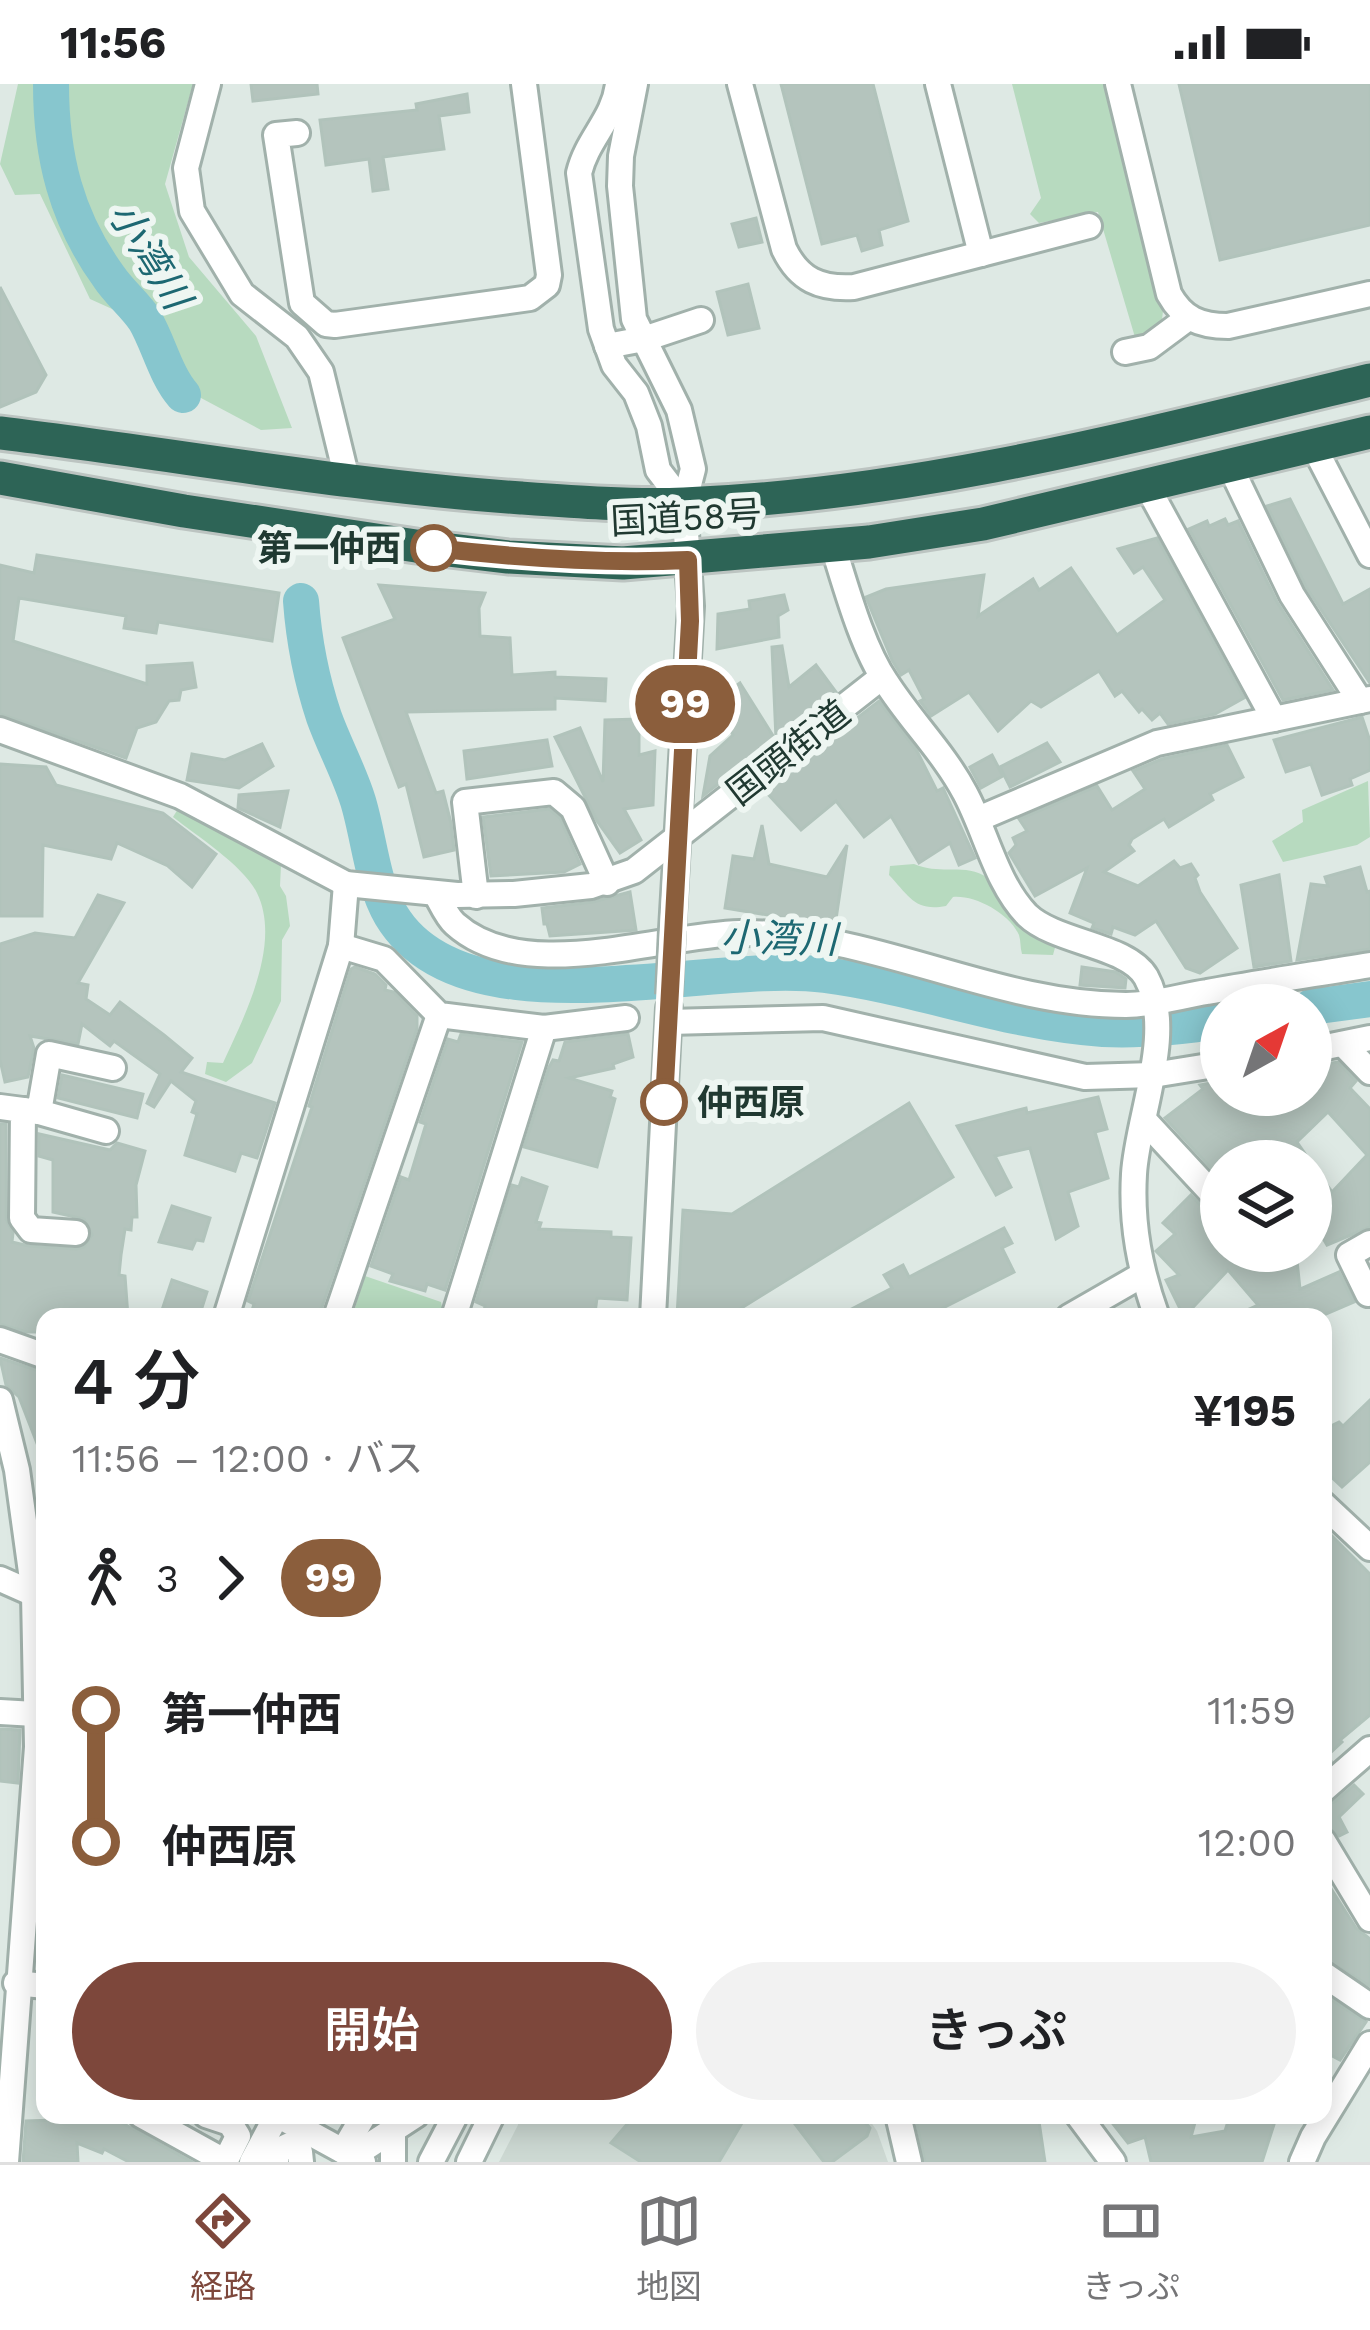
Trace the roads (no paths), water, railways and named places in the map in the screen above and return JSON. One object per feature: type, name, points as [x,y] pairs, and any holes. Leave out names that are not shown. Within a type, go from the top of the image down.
[{"type":"highway","name":"国道58号","points":[[7,433],[348,483],[598,503],[684,504],[870,487],[997,466],[1370,380]]},
{"type":"highway","name":"国道58号","points":[[0,480],[330,534],[508,557],[622,563],[833,546],[983,524],[1370,432]]},
{"type":"street","points":[[208,84],[186,168],[192,211],[242,294],[297,337],[321,372],[348,483]]},
{"type":"street","points":[[297,133],[276,134],[302,302],[312,314],[334,325],[530,298],[547,285],[549,275],[524,84]]},
{"type":"street","points":[[618,84],[608,120],[584,150],[579,173],[601,329],[614,365],[636,393],[658,470],[684,504]]},
{"type":"street","points":[[635,84],[620,157],[634,319],[679,410],[693,469],[684,504],[691,606],[653,1308]]},
{"type":"street","points":[[740,84],[784,249],[804,278],[830,288],[854,287],[1089,226]]},
{"type":"street","points":[[938,84],[981,254]]},
{"type":"street","points":[[1118,84],[1169,294],[1188,318],[1208,326],[1228,326],[1370,293]]},
{"type":"street","points":[[1125,352],[1149,347],[1188,318]]},
{"type":"street","points":[[607,346],[700,320]]},
{"type":"street","points":[[1313,446],[1370,555]]},
{"type":"street","points":[[978,819],[1157,743],[1365,700],[1292,595],[1229,464]]},
{"type":"street","points":[[1148,486],[1274,719]]},
{"type":"street","points":[[833,546],[882,677],[963,788],[1006,886],[1032,920],[1046,929],[1136,966],[1156,1001],[1153,1075],[1133,1170],[1133,1226],[1154,1308]]},
{"type":"street","name":"国頭街道","points":[[353,885],[476,896],[608,883],[677,840],[882,677]]},
{"type":"street","points":[[0,730],[181,796],[353,885],[341,946],[229,1308]]},
{"type":"street","points":[[476,896],[465,802],[554,792],[573,808],[608,883]]},
{"type":"street","points":[[430,893],[453,923],[479,939],[521,953],[566,954],[746,933],[831,944],[1074,1002],[1132,1005],[1370,965]]},
{"type":"street","points":[[341,946],[384,959],[439,1015],[544,1028],[626,1018]]},
{"type":"street","points":[[340,1308],[439,1015]]},
{"type":"street","points":[[669,1022],[823,1018],[1055,1073],[1119,1078],[1200,1067]]},
{"type":"street","points":[[457,1308],[544,1028]]},
{"type":"street","points":[[1332,1046],[1370,1038]]},
{"type":"street","points":[[1343,1044],[1370,1072]]},
{"type":"street","points":[[76,1233],[31,1230],[22,1218],[20,1110],[49,1054],[113,1068]]},
{"type":"street","points":[[20,1110],[106,1131]]},
{"type":"street","points":[[1144,1120],[1200,1180]]},
{"type":"street","points":[[1368,1294],[1348,1255],[1370,1243]]},
{"type":"street","points":[[1085,1308],[1142,1275]]},
{"type":"street","points":[[0,1340],[36,1353]]},
{"type":"street","points":[[0,1400],[36,1580]]},
{"type":"street","points":[[1332,1512],[1370,1548]]},
{"type":"street","points":[[0,1580],[36,1596]]},
{"type":"street","points":[[36,1685],[36,1730]]},
{"type":"street","points":[[0,1712],[35,1714]]},
{"type":"street","points":[[1332,1782],[1370,1749]]},
{"type":"street","points":[[6,2162],[12,1982],[36,1847]]},
{"type":"street","points":[[1332,1856],[1370,1919]]},
{"type":"street","points":[[1332,1980],[1370,2006]]},
{"type":"street","points":[[1334,2080],[1370,2044]]},
{"type":"street","points":[[165,2124],[218,2160],[238,2136],[225,2124]]},
{"type":"street","points":[[267,2155],[275,2124]]},
{"type":"street","points":[[292,2124],[348,2159]]},
{"type":"street","points":[[348,2159],[361,2124]]},
{"type":"street","points":[[267,2155],[286,2145],[294,2146],[304,2162],[348,2159],[391,2124]]},
{"type":"street","points":[[393,2124],[393,2162]]},
{"type":"street","points":[[431,2162],[448,2124]]},
{"type":"street","points":[[900,2124],[909,2162]]},
{"type":"street","points":[[1085,2124],[1113,2162]]},
{"type":"street","points":[[1302,2162],[1318,2124]]},
{"type":"street","points":[[469,2162],[488,2125]]},
{"type":"waterway","name":"小湾川","points":[[51,84],[58,161],[72,209],[94,255],[145,320],[183,395]]},
{"type":"waterway","name":"小湾川","points":[[301,601],[315,688],[358,801],[375,874],[391,915],[426,952],[473,974],[530,983],[592,985],[776,973],[825,975],[1068,1025],[1133,1029],[1200,1024]]},
{"type":"waterway","name":"小湾川","points":[[1332,1004],[1370,999]]},
{"type":"place","name":"第一仲西","points":[[434,548]]},
{"type":"place","name":"仲西原","points":[[664,1102]]}]
